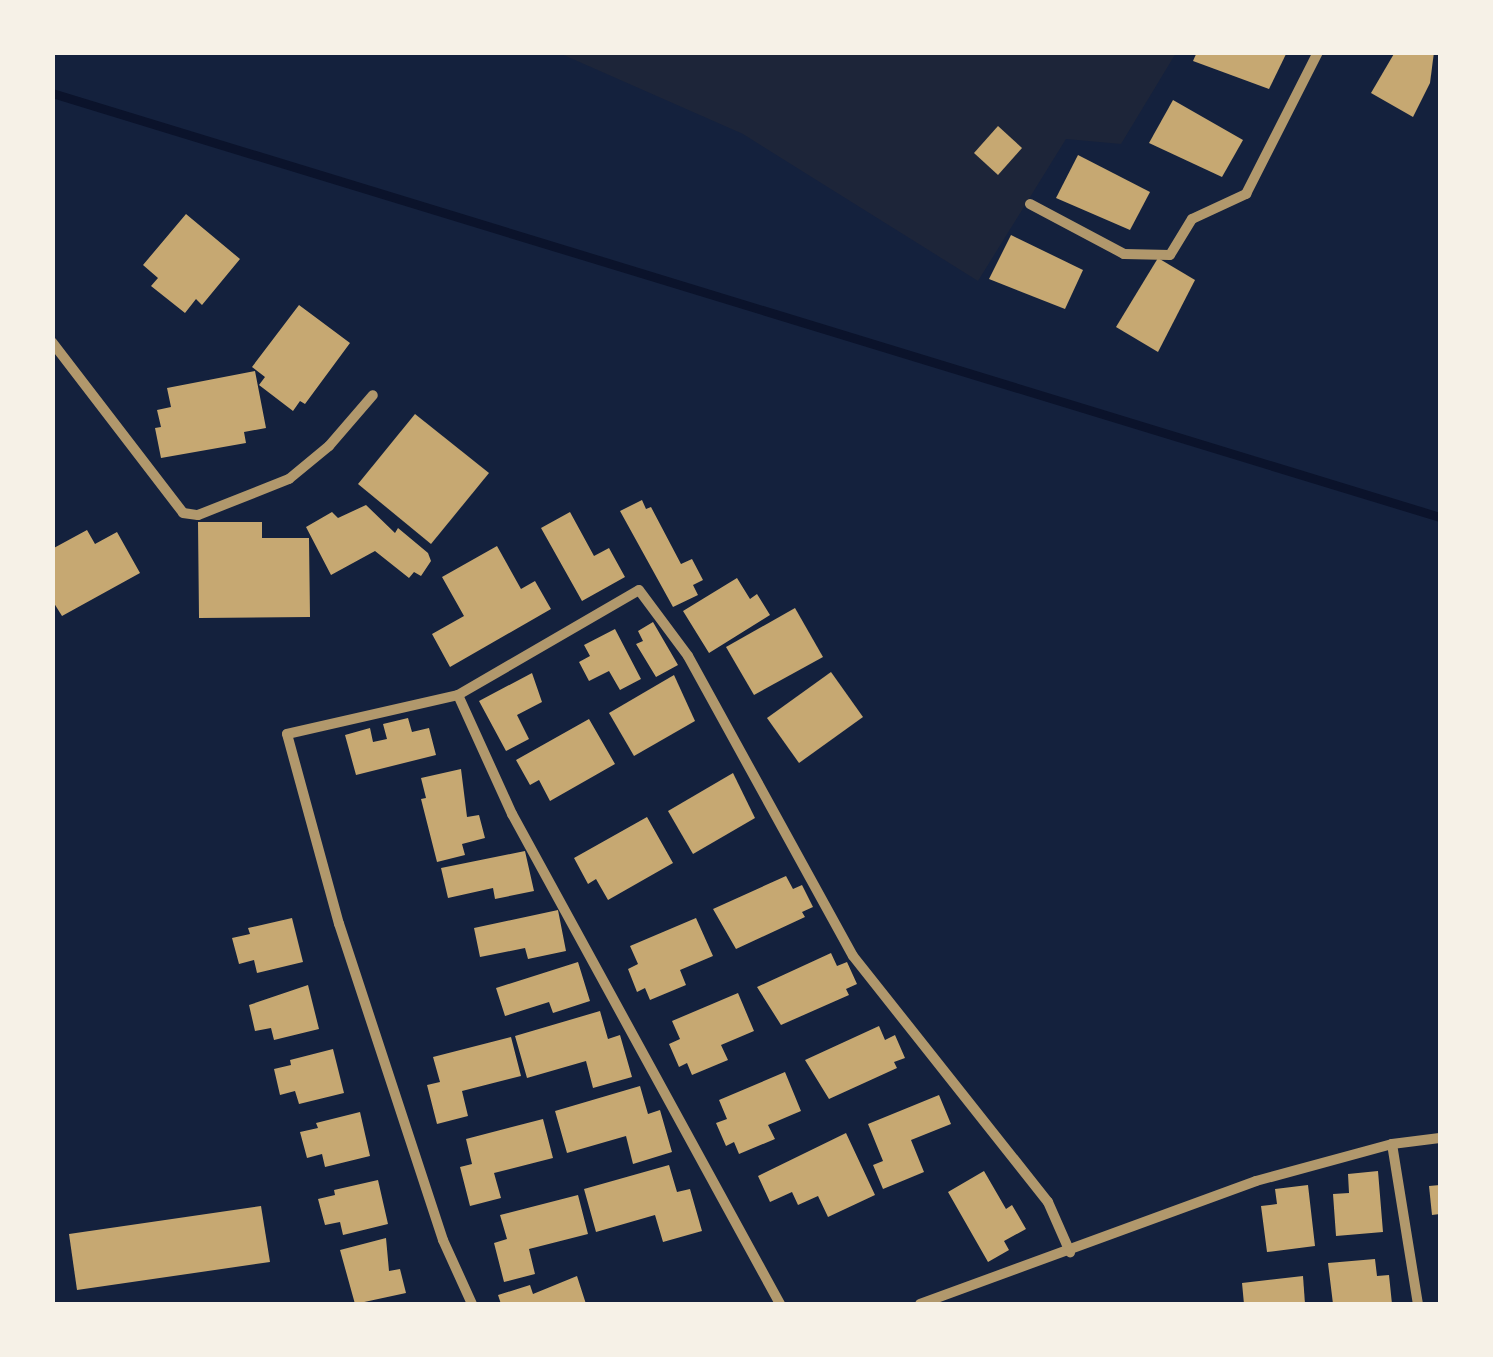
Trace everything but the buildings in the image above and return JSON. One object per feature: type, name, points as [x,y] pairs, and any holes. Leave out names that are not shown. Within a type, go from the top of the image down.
[{"type":"street","points":[[1030,204],[1124,254],[1170,255],[1192,220],[1246,194],[1318,52]]},
{"type":"street","points":[[52,342],[183,514],[198,516],[289,479],[329,446],[373,395]]},
{"type":"street","points":[[472,1304],[442,1240],[345,943],[287,734],[458,695],[639,590],[688,656],[854,956],[1048,1202],[1070,1252]]},
{"type":"street","points":[[458,695],[512,814],[780,1304]]},
{"type":"street","points":[[920,1304],[1256,1181],[1392,1144],[1440,1138]]},
{"type":"street","points":[[1392,1144],[1418,1304]]},
{"type":"shaded area","points":[[559,53],[1176,53],[1121,144],[1066,139],[978,281],[743,134]]},
{"type":"waterway","points":[[52,93],[1440,517]]}]
